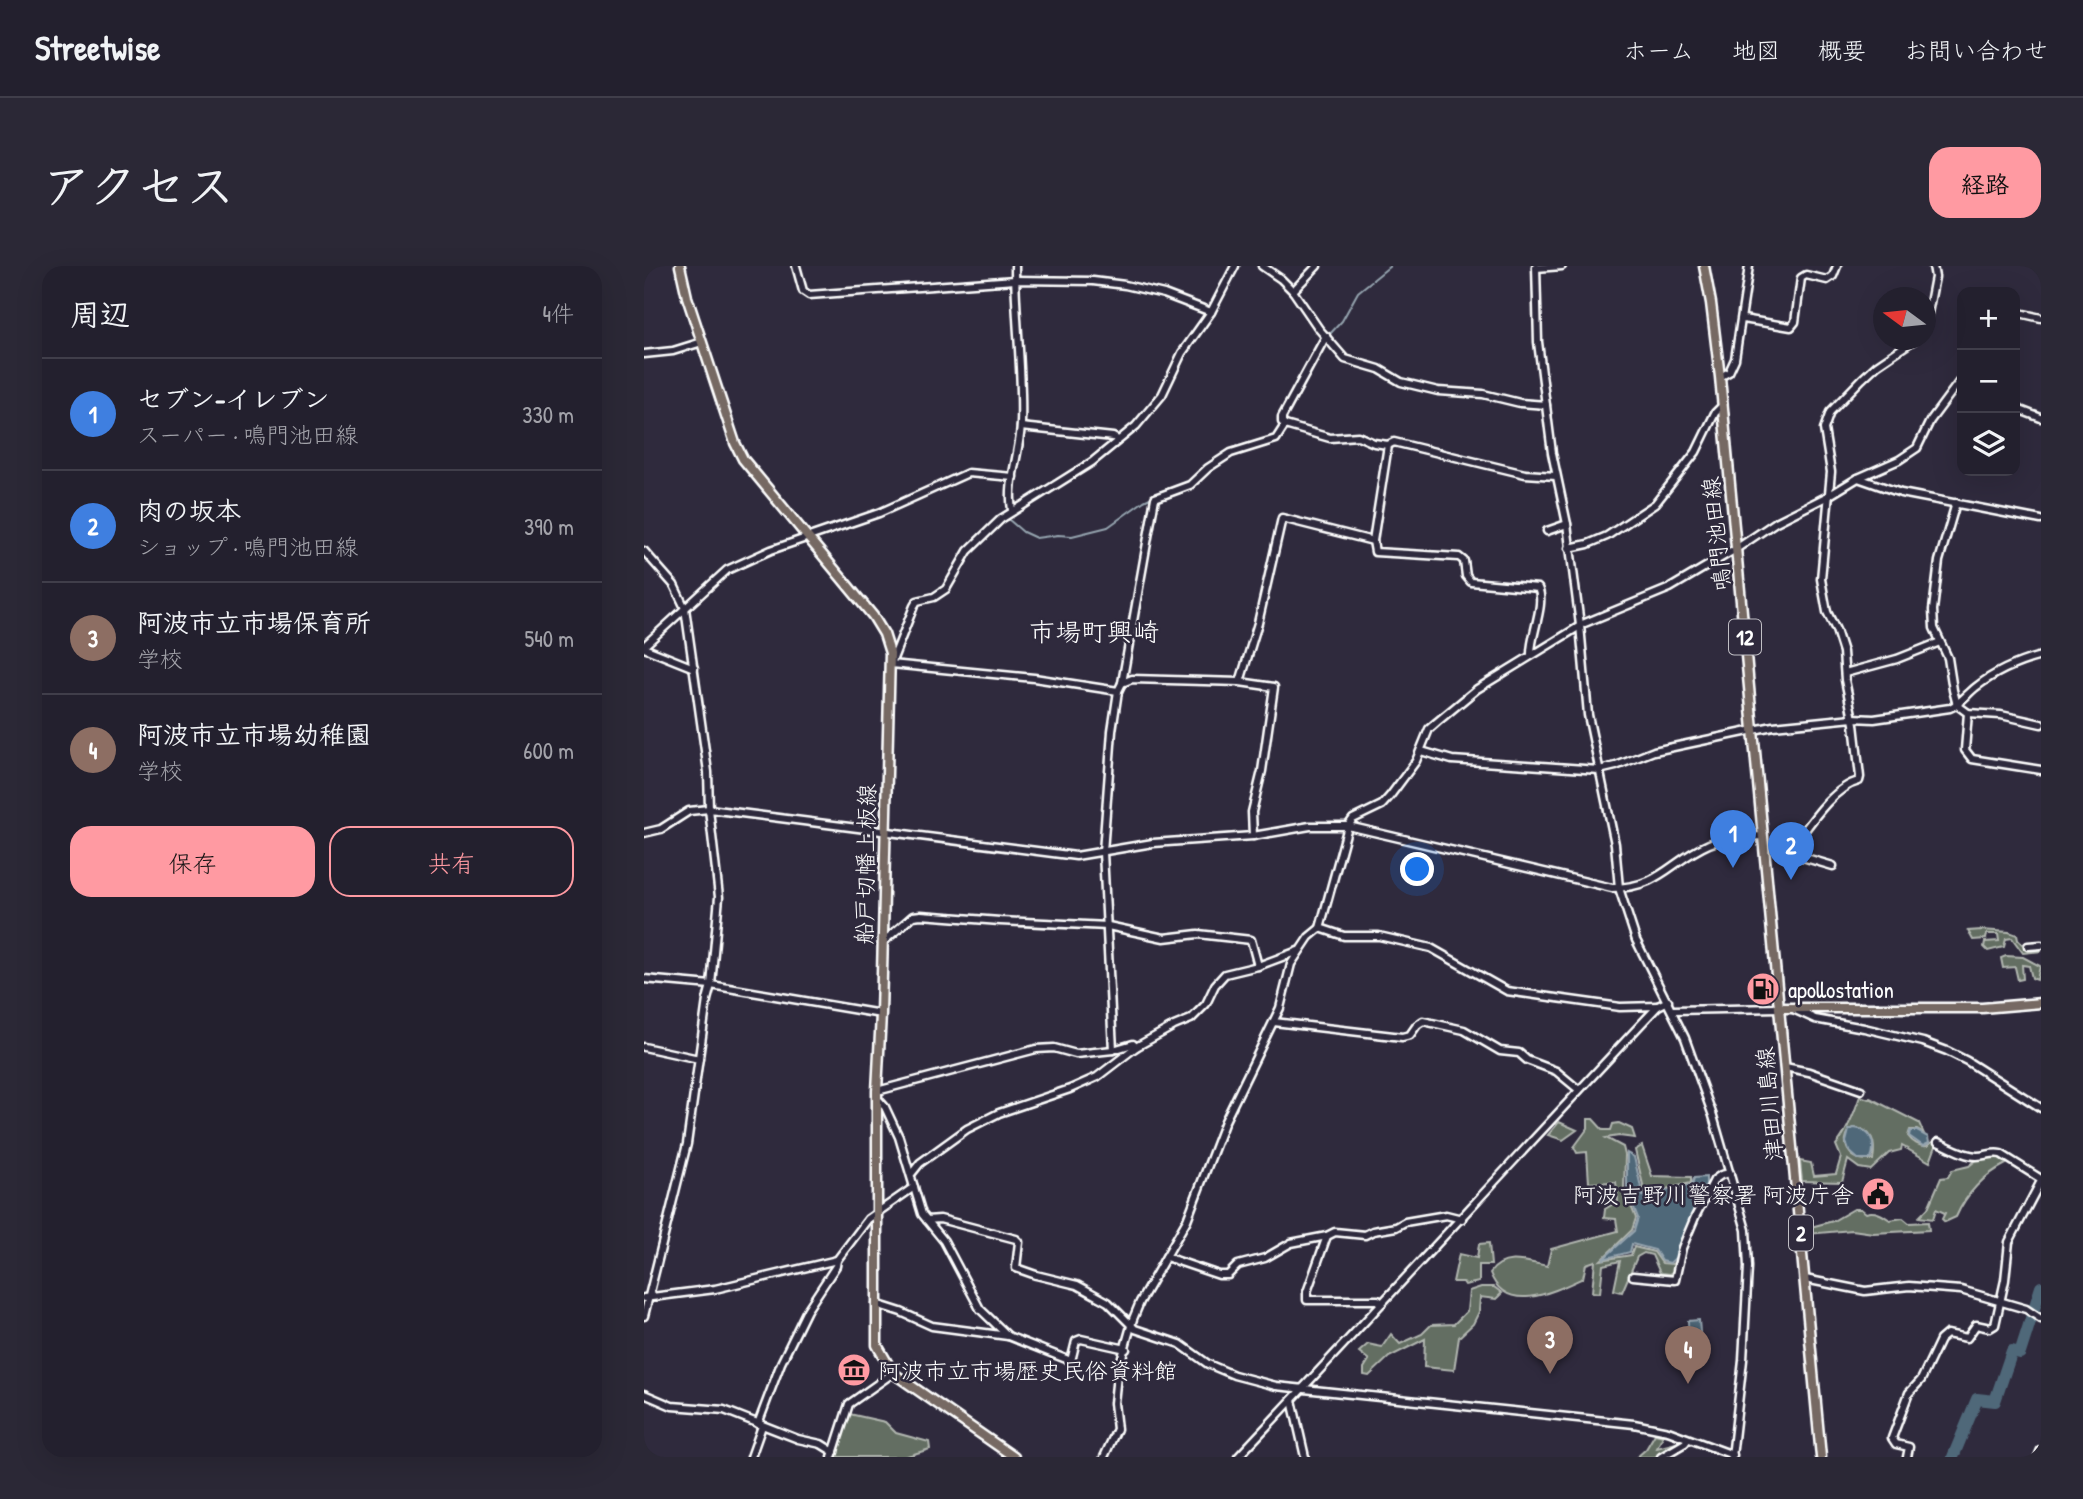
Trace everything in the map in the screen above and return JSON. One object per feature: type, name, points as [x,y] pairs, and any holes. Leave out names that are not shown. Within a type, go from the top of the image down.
[{"type":"main road","name":"船戸切幡上板線","points":[[680,266],[702,342],[735,443],[743,459],[873,616],[884,634],[891,664],[877,1095],[877,1345],[893,1373],[1014,1457]]},
{"type":"main road","name":"鳴門池田線","points":[[1704,266],[1723,406],[1780,1008]]},
{"type":"main road","points":[[1780,1008],[1982,1008],[2041,1003]]},
{"type":"main road","name":"津田川島線","points":[[1780,1008],[1821,1457]]},
{"type":"street","points":[[796,266],[803,291],[809,295],[1015,280],[1093,281],[1125,285],[1179,299],[1211,312]]},
{"type":"street","points":[[1012,510],[1013,477],[1021,427],[1021,356],[1015,266]]},
{"type":"street","points":[[1118,691],[1034,678],[891,664],[914,606],[918,601],[933,597],[946,589],[968,551],[1012,510],[1092,462],[1136,426],[1162,395],[1182,353],[1211,312],[1235,266]]},
{"type":"street","points":[[1262,266],[1293,291],[1345,359],[1379,369],[1401,383],[1438,391],[1483,394],[1520,403],[1546,405]]},
{"type":"street","points":[[1293,291],[1317,266]]},
{"type":"street","points":[[927,1220],[940,1219],[1016,1239],[1016,1268],[1077,1285],[1108,1302],[1130,1326],[1180,1344],[1208,1364],[1234,1375],[1300,1390],[1634,1424],[1668,1431],[1733,1456],[1743,1360],[1748,1247],[1713,1116],[1673,1010],[1636,940],[1619,888],[1615,844],[1585,698],[1580,626],[1567,524],[1556,476],[1538,342],[1536,267],[1562,266]]},
{"type":"street","points":[[1720,377],[1729,372],[1735,359],[1749,266]]},
{"type":"street","points":[[1742,319],[1791,327],[1795,322],[1801,278],[1806,275],[1828,280],[1837,266]]},
{"type":"street","points":[[1933,266],[1933,287]]},
{"type":"street","points":[[2020,313],[2041,318]]},
{"type":"street","points":[[1113,1050],[1103,852],[1112,731],[1155,498],[1190,485],[1208,468],[1231,453],[1276,439],[1284,424],[1283,417],[1326,336]]},
{"type":"street","points":[[644,354],[673,351],[702,342]]},
{"type":"street","points":[[1833,866],[1799,856],[1794,845],[1821,808],[1851,783],[1858,781],[1853,718],[1843,652],[1827,612],[1821,579],[1831,472],[1824,429],[1830,412],[1877,365],[1899,350]]},
{"type":"street","points":[[1104,1457],[1117,1429],[1114,1403],[1117,1375],[1130,1326],[1140,1302],[1187,1220],[1225,1121],[1280,1008],[1291,964],[1298,951],[1320,928],[1348,826],[1353,819],[1382,805],[1421,751],[1426,736],[1437,722],[1477,689],[1580,626],[1670,587],[1736,549],[1776,522],[1858,478],[1899,460],[1917,448],[1930,421],[1957,386]]},
{"type":"street","points":[[1569,548],[1607,536],[1655,504],[1696,452],[1715,413],[1723,406]]},
{"type":"street","points":[[2020,410],[2041,418]]},
{"type":"street","points":[[1284,424],[1330,438],[1358,436],[1374,443],[1388,445],[1394,442],[1525,474],[1556,476]]},
{"type":"street","points":[[1021,427],[1112,437],[1118,440]]},
{"type":"street","points":[[1388,445],[1373,541],[1375,552],[1459,557],[1464,561],[1466,576],[1471,582],[1538,588],[1541,593],[1531,655]]},
{"type":"street","points":[[694,669],[644,647],[727,570],[771,550],[879,513],[968,473],[1013,477]]},
{"type":"street","points":[[1858,478],[1901,493],[2041,520]]},
{"type":"street","points":[[1956,503],[1936,578],[1934,628],[1948,658],[1957,705],[1968,713],[2001,715],[2041,724]]},
{"type":"street","points":[[1240,682],[1258,623],[1282,518],[1373,541]]},
{"type":"street","points":[[1547,531],[1567,524]]},
{"type":"street","points":[[644,551],[674,586],[685,608],[708,772],[709,809],[719,897],[711,985],[687,1144],[644,1317]]},
{"type":"street","points":[[1845,673],[1897,659],[1940,642]]},
{"type":"street","points":[[1421,751],[1452,760],[1484,760],[1509,765],[1599,770],[1654,751],[1773,726],[1853,718],[1874,719],[1957,705],[1966,694],[1989,677],[2041,656]]},
{"type":"street","points":[[1122,683],[1132,679],[1240,682],[1274,687],[1262,771],[1252,812],[1253,836]]},
{"type":"street","points":[[1968,713],[1965,750],[1972,759],[2041,770]]},
{"type":"street","points":[[644,833],[661,830],[688,811],[709,809],[885,830],[1063,856],[1090,855],[1153,843],[1253,836],[1310,826],[1348,826],[1604,887],[1619,888],[1647,883],[1710,843],[1762,836]]},
{"type":"street","points":[[882,943],[913,916],[921,915],[1108,926],[1164,938],[1198,933],[1251,940],[1258,966]]},
{"type":"street","points":[[1320,928],[1344,936],[1379,936],[1431,948],[1507,991],[1609,1006],[1658,1006]]},
{"type":"street","points":[[2028,946],[2041,945]]},
{"type":"street","points":[[912,1173],[920,1163],[967,1129],[999,1112],[1070,1089],[1097,1077],[1136,1047],[1198,1014],[1226,974],[1258,966],[1298,951]]},
{"type":"street","points":[[644,979],[711,985],[881,1014]]},
{"type":"street","points":[[1238,1457],[1658,1006],[1668,1001]]},
{"type":"street","points":[[1673,1010],[1780,1008]]},
{"type":"street","points":[[1791,1008],[1815,1019],[1923,1042],[1947,1051],[2041,1108]]},
{"type":"street","points":[[1273,1022],[1402,1037],[1410,1035],[1423,1021],[1455,1027],[1500,1051],[1519,1053],[1527,1060],[1550,1068],[1579,1090]]},
{"type":"street","points":[[1008,1336],[980,1309],[944,1241],[927,1220],[918,1203],[912,1173],[899,1137],[877,1095],[1036,1049],[1054,1048],[1076,1054],[1113,1050],[1133,1044],[1136,1047]]},
{"type":"street","points":[[644,1047],[699,1059]]},
{"type":"street","points":[[1785,1067],[1809,1072],[1861,1090]]},
{"type":"street","points":[[1907,1457],[1909,1447],[1896,1444],[1892,1438],[1909,1394],[1921,1380],[1940,1340],[1947,1334],[1967,1338],[1976,1325],[1990,1328],[1995,1325],[2012,1235],[2041,1180],[2001,1154],[1970,1155],[1938,1142]]},
{"type":"street","points":[[1633,1276],[1675,1280],[1682,1248],[1714,1180],[1730,1173]]},
{"type":"street","points":[[751,1457],[778,1369],[807,1310],[837,1260],[868,1219],[914,1187]]},
{"type":"street","points":[[1166,1257],[1219,1275],[1228,1275],[1238,1265],[1265,1258],[1291,1243],[1335,1232],[1364,1235],[1405,1222],[1446,1215],[1462,1219]]},
{"type":"street","points":[[1327,1236],[1307,1292],[1307,1300],[1378,1300],[1382,1303]]},
{"type":"street","points":[[647,1297],[715,1289],[837,1260]]},
{"type":"street","points":[[1805,1279],[1865,1291],[1909,1286],[1942,1287],[2000,1301],[2033,1312],[2041,1319]]},
{"type":"street","points":[[876,1304],[932,1326],[1008,1336],[1071,1360],[1076,1341],[1081,1339],[1126,1349]]},
{"type":"street","points":[[644,1394],[672,1406],[724,1410],[798,1439],[821,1444],[833,1455],[849,1404],[893,1373]]},
{"type":"street","points":[[1292,1400],[1306,1457]]},
{"type":"street","points":[[1661,1457],[1688,1439]]},
{"type":"street","points":[[2039,1457],[2041,1450]]},
{"type":"green space","points":[[1968,931],[2009,932],[2017,935],[2026,948],[2041,947],[2041,951],[2023,953],[2012,938],[2006,939],[2004,947],[1988,951],[1984,947],[1985,942],[1999,941],[1998,934],[1987,934],[1986,939],[1973,940]]},
{"type":"green space","points":[[2023,957],[2040,966],[2037,980],[2032,978],[2029,966],[2022,965],[2023,979],[2018,980],[2015,967],[2003,968],[2001,958]]},
{"type":"green space","points":[[1860,1096],[1870,1098],[1919,1123],[1924,1134],[1910,1130],[1908,1136],[1922,1146],[1933,1141],[1937,1143],[1930,1162],[1902,1146],[1901,1150],[1889,1153],[1871,1170],[1859,1168],[1848,1160],[1842,1182],[1802,1181],[1800,1161],[1811,1163],[1814,1176],[1836,1174],[1841,1157],[1836,1145],[1847,1129]],"holes":[[[1854,1128],[1872,1138],[1873,1160],[1855,1157],[1848,1150],[1847,1135]]]},
{"type":"green space","points":[[1588,1119],[1593,1119],[1603,1130],[1611,1130],[1613,1124],[1619,1123],[1632,1129],[1635,1138],[1606,1138],[1623,1147],[1624,1189],[1636,1218],[1632,1230],[1601,1260],[1631,1255],[1634,1247],[1654,1252],[1662,1263],[1672,1264],[1678,1259],[1675,1270],[1669,1274],[1660,1273],[1652,1255],[1644,1253],[1637,1257],[1622,1292],[1614,1290],[1620,1261],[1603,1265],[1600,1293],[1592,1292],[1595,1261],[1586,1264],[1583,1278],[1559,1289],[1532,1296],[1507,1294],[1497,1286],[1490,1273],[1502,1263],[1524,1261],[1547,1266],[1551,1249],[1618,1231],[1616,1219],[1604,1218],[1605,1209],[1618,1201],[1616,1182],[1589,1183],[1587,1152],[1577,1153],[1574,1147],[1588,1128]]},
{"type":"green space","points":[[1559,1122],[1577,1130],[1563,1140],[1548,1135]]},
{"type":"green space","points":[[1642,1146],[1652,1176],[1691,1177],[1691,1183],[1645,1194],[1635,1150]]},
{"type":"green space","points":[[1999,1156],[2006,1164],[1976,1186],[1956,1217],[1945,1222],[1942,1219],[1945,1213],[1936,1209],[1933,1219],[1919,1217],[1928,1208],[1941,1178],[1948,1177],[1952,1170],[1969,1166],[1979,1158]]},
{"type":"green space","points":[[1854,1209],[1873,1212],[1890,1220],[1903,1218],[1909,1223],[1928,1222],[1929,1230],[1873,1233],[1852,1230],[1808,1234],[1807,1228],[1833,1221]]},
{"type":"green space","points":[[1489,1243],[1491,1265],[1479,1265],[1479,1282],[1465,1285],[1463,1282],[1453,1282],[1459,1254],[1477,1258],[1479,1244]]},
{"type":"green space","points":[[1494,1287],[1502,1293],[1496,1299],[1480,1297],[1479,1312],[1473,1324],[1459,1337],[1454,1370],[1424,1367],[1425,1339],[1389,1357],[1369,1376],[1364,1375],[1364,1368],[1369,1360],[1359,1352],[1368,1344],[1382,1347],[1391,1334],[1400,1344],[1422,1334],[1431,1325],[1454,1324],[1467,1311],[1469,1291]]},
{"type":"green space","points":[[845,1413],[885,1422],[896,1433],[929,1442],[930,1449],[904,1457],[832,1457]]},
{"type":"green space","points":[[1655,1434],[1663,1436],[1657,1448],[1680,1442],[1656,1457],[1637,1457],[1646,1449]]},
{"type":"water","points":[[1854,1128],[1869,1134],[1873,1143],[1871,1159],[1858,1159],[1849,1151],[1846,1142],[1849,1130]]},
{"type":"water","points":[[1910,1131],[1917,1131],[1928,1137],[1929,1143],[1923,1146],[1909,1136]]},
{"type":"water","points":[[1627,1153],[1634,1157],[1643,1196],[1692,1185],[1694,1178],[1706,1177],[1706,1190],[1676,1257],[1670,1263],[1662,1261],[1655,1250],[1632,1244],[1630,1252],[1603,1259],[1634,1231],[1638,1218],[1627,1190]]},
{"type":"water","points":[[1699,1320],[1701,1343],[1689,1344],[1688,1321]]},
{"type":"waterway","points":[[1329,335],[1342,321],[1358,292],[1390,266]]},
{"type":"waterway","points":[[1284,422],[1312,369]]},
{"type":"waterway","points":[[1211,463],[1231,450],[1253,443]]},
{"type":"waterway","points":[[1008,519],[1023,532],[1036,538],[1072,536],[1108,527],[1144,501],[1162,492]]},
{"type":"waterway","points":[[1953,1457],[1977,1399],[1995,1401],[2012,1351],[2020,1353],[2041,1287]]},
{"type":"place","name":"セブン-イレブン","points":[[1733,868]]},
{"type":"place","name":"肉の坂本","points":[[1791,880]]},
{"type":"place","name":"apollostation","points":[[1763,989]]},
{"type":"place","name":"阿波吉野川警察署 阿波庁舎","points":[[1878,1194]]},
{"type":"place","name":"阿波市立市場歴史民俗資料館","points":[[854,1370]]},
{"type":"place","name":"阿波市立市場保育所","points":[[1550,1374]]},
{"type":"place","name":"阿波市立市場幼稚園","points":[[1688,1384]]},
{"type":"district","name":"市場町興崎","points":[[1094,631]]}]
